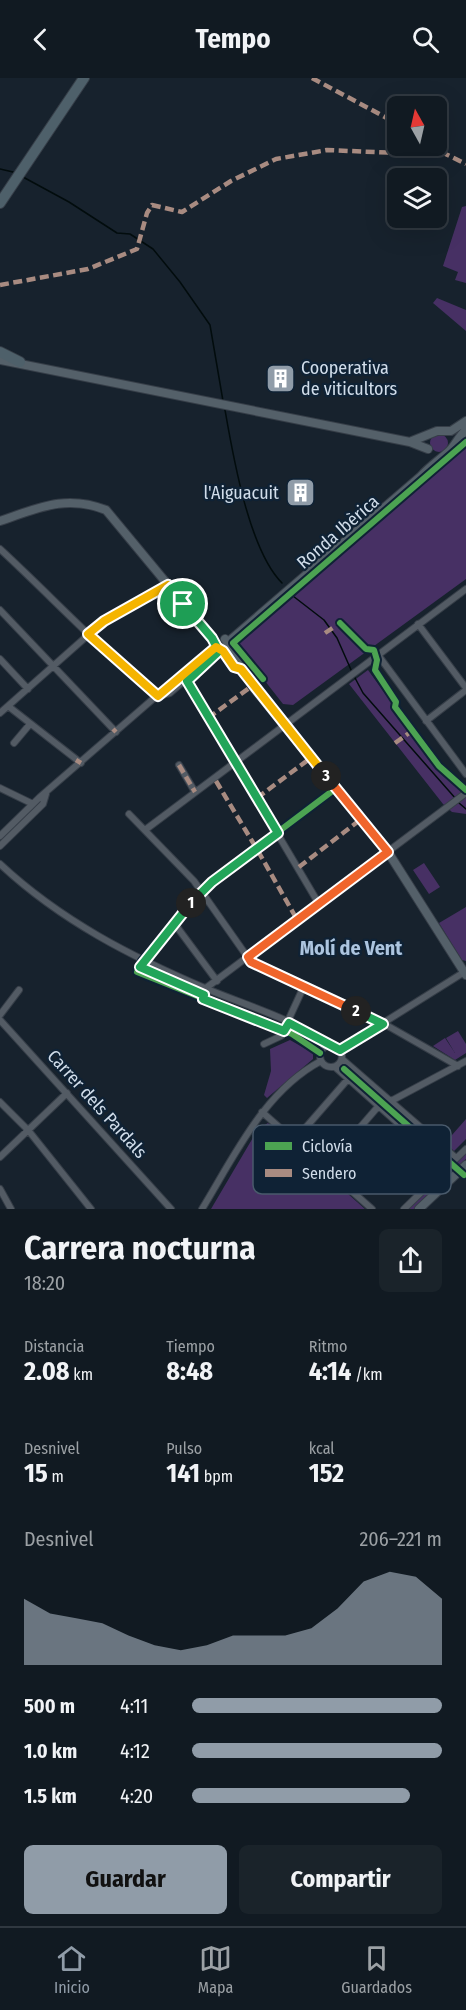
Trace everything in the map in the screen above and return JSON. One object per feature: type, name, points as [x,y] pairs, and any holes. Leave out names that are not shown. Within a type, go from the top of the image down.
[{"type":"highway","points":[[0,203],[84,78]]},
{"type":"highway","points":[[2,357],[20,362]]},
{"type":"street","points":[[20,362],[410,442],[429,450],[445,453],[451,440],[444,432]]},
{"type":"street","points":[[410,442],[437,431],[444,432],[466,421]]},
{"type":"street","name":"Ronda Ibèrica","points":[[221,644],[257,617],[426,471],[466,430]]},
{"type":"street","points":[[426,471],[429,450],[426,444],[429,435]]},
{"type":"street","points":[[0,521],[60,502],[87,504],[106,510],[221,644],[234,667],[241,669],[335,789],[388,852],[465,973],[340,1050]]},
{"type":"street","points":[[0,549],[55,599],[88,634],[158,696]]},
{"type":"street","points":[[0,711],[104,621],[168,585]]},
{"type":"street","points":[[145,830],[466,589]]},
{"type":"street","points":[[458,595],[466,600]]},
{"type":"street","points":[[0,610],[116,732]]},
{"type":"street","points":[[418,624],[466,689],[426,721]]},
{"type":"street","points":[[158,696],[170,693],[221,644]]},
{"type":"street","points":[[0,836],[48,790],[221,644]]},
{"type":"street","points":[[378,656],[466,774]]},
{"type":"street","points":[[0,659],[28,689]]},
{"type":"street","points":[[186,679],[316,899],[321,903]]},
{"type":"street","points":[[8,706],[81,763]]},
{"type":"street","points":[[14,742],[30,724]]},
{"type":"street","points":[[179,765],[195,792]]},
{"type":"street","points":[[0,788],[33,804]]},
{"type":"street","points":[[335,789],[201,891],[142,961],[137,972],[284,1031],[314,1047],[327,1067],[334,1067],[401,1125]]},
{"type":"street","points":[[0,846],[43,804],[48,790]]},
{"type":"street","points":[[203,999],[206,988],[466,793]]},
{"type":"street","points":[[129,814],[201,891],[251,962],[383,1024],[458,1066]]},
{"type":"street","points":[[0,864],[29,891],[60,913],[142,961],[289,1023],[340,1050]]},
{"type":"street","points":[[174,923],[217,981]]},
{"type":"street","points":[[264,1044],[281,1036],[289,1023],[304,986]]},
{"type":"street","points":[[0,1015],[19,990]]},
{"type":"street","name":"Carrer dels Pardals","points":[[0,1020],[171,1209]]},
{"type":"street","points":[[320,1053],[328,1044]]},
{"type":"street","points":[[340,1050],[342,1059],[418,1125]]},
{"type":"street","points":[[334,1067],[342,1059]]},
{"type":"street","points":[[254,1125],[262,1112],[295,1080],[321,1061]]},
{"type":"street","points":[[364,1125],[380,1107],[390,1100],[466,1061]]},
{"type":"street","points":[[308,1125],[348,1079]]},
{"type":"street","points":[[0,1157],[67,1093]]},
{"type":"street","points":[[0,1102],[28,1130],[91,1209]]},
{"type":"street","points":[[262,1112],[276,1125]]},
{"type":"street","points":[[202,1209],[253,1127]]},
{"type":"street","points":[[451,1163],[466,1149]]},
{"type":"street","points":[[451,1154],[456,1158]]},
{"type":"street","points":[[451,1179],[466,1165]]},
{"type":"street","points":[[0,1189],[11,1209]]},
{"type":"street","points":[[356,1194],[372,1209]]},
{"type":"street","points":[[404,1209],[419,1194]]},
{"type":"street","points":[[419,1209],[435,1194]]},
{"type":"shaded area","points":[[466,206],[466,283],[455,280],[458,272],[443,266],[462,207]]},
{"type":"shaded area","points":[[437,298],[466,310],[466,331],[433,303]]},
{"type":"shaded area","points":[[435,434],[443,434],[448,439],[446,450],[435,452],[430,447],[430,439]]},
{"type":"shaded area","points":[[466,445],[466,579],[293,705],[283,704],[236,644]]},
{"type":"shaded area","points":[[368,670],[440,769],[466,791],[466,814],[452,812],[443,804],[349,684]]},
{"type":"shaded area","points":[[424,863],[440,887],[429,894],[413,870]]},
{"type":"shaded area","points":[[466,907],[466,961],[462,960],[439,923]]},
{"type":"shaded area","points":[[458,1031],[466,1044],[466,1053],[455,1060],[433,1046],[445,1038],[455,1053],[446,1038]]},
{"type":"shaded area","points":[[290,1040],[313,1053],[313,1059],[267,1098],[264,1095],[271,1071],[270,1049]]},
{"type":"shaded area","points":[[466,1119],[466,1139],[454,1151],[451,1148],[451,1136]]},
{"type":"shaded area","points":[[253,1138],[253,1194],[348,1194],[365,1209],[211,1209]]},
{"type":"shaded area","points":[[466,1153],[466,1159],[451,1173],[451,1167]]},
{"type":"shaded area","points":[[424,1194],[430,1194],[414,1209],[408,1209]]},
{"type":"waterway","points":[[0,169],[13,172]]},
{"type":"waterway","points":[[23,177],[69,202],[117,233],[130,234],[153,249],[180,282],[210,325],[223,401]]},
{"type":"waterway","points":[[225,410],[238,476],[252,526],[260,549],[270,568],[282,583]]},
{"type":"waterway","points":[[293,596],[324,620],[337,638],[352,672]]},
{"type":"waterway","points":[[354,676],[363,693],[456,799]]},
{"type":"waterway","points":[[459,803],[466,809]]},
{"type":"marked path","points":[[312,78],[387,118]]},
{"type":"marked path","points":[[0,285],[88,269],[137,249],[147,213],[152,205],[182,212],[231,181],[276,159],[327,150],[387,153]]},
{"type":"marked path","points":[[447,155],[466,164]]},
{"type":"marked path","points":[[325,633],[337,625]]},
{"type":"marked path","points":[[208,718],[252,686]]},
{"type":"marked path","points":[[113,729],[116,732]]},
{"type":"marked path","points":[[395,743],[412,731]]},
{"type":"marked path","points":[[257,798],[312,757]]},
{"type":"marked path","points":[[76,760],[81,763]]},
{"type":"marked path","points":[[179,765],[195,792]]},
{"type":"marked path","points":[[216,781],[255,846]]},
{"type":"marked path","points":[[299,867],[360,820]]},
{"type":"marked path","points":[[258,851],[295,916]]},
{"type":"cycle path","points":[[263,679],[233,643],[466,442]]},
{"type":"cycle path","points":[[340,623],[366,649],[374,650],[377,660],[375,670],[396,702],[395,707],[439,766],[466,790]]},
{"type":"cycle path","points":[[320,1053],[292,1034],[137,972],[142,961],[206,886],[335,789]]},
{"type":"cycle path","points":[[344,1069],[407,1125]]},
{"type":"cycle path","points":[[451,1164],[464,1175]]},
{"type":"place","name":"Cooperativa de viticultors","points":[[280,378]]},
{"type":"place","name":"l'Aiguacuit","points":[[300,493]]},
{"type":"district","name":"Molí de Vent","points":[[351,948]]},
{"type":"route","points":[[183,604],[168,585],[104,621],[88,634],[158,696],[216,647],[219,651],[223,651],[234,667],[241,669],[253,687],[388,852],[248,957],[251,962],[383,1024],[340,1050],[299,1027],[289,1023],[284,1031],[203,999],[204,995],[140,967],[142,961],[201,891],[278,833],[186,679],[219,651],[216,643],[183,604]]}]
